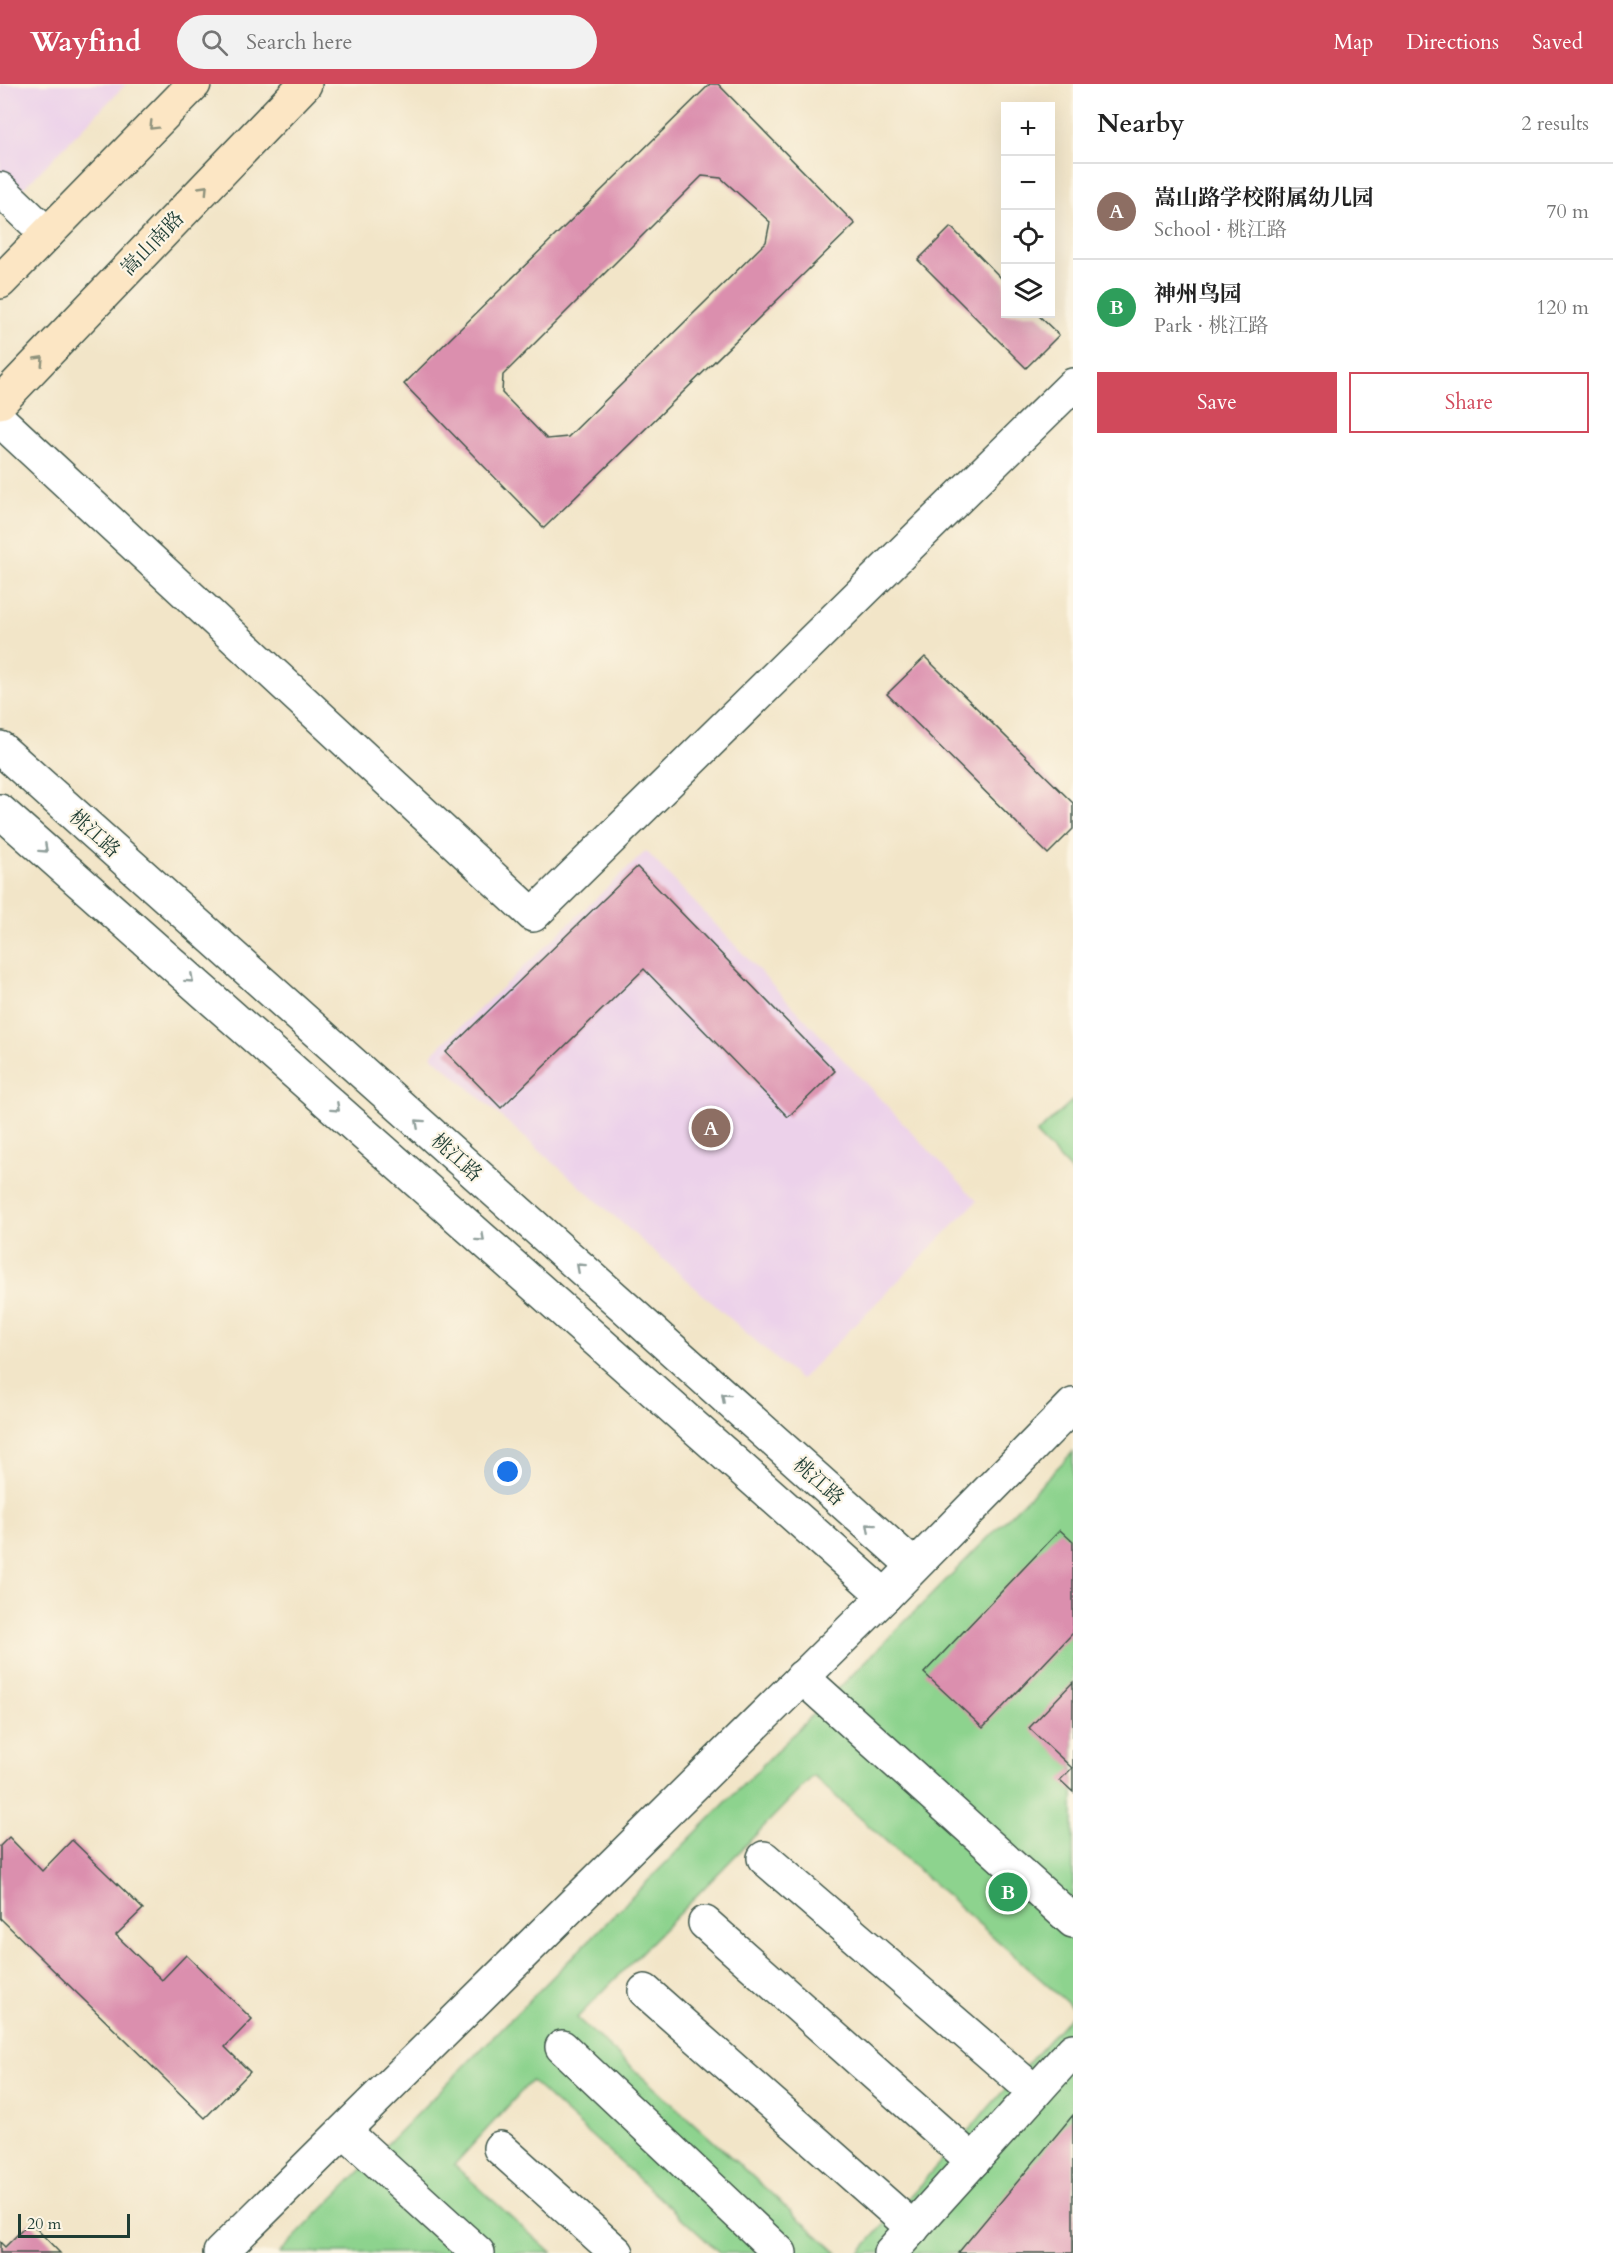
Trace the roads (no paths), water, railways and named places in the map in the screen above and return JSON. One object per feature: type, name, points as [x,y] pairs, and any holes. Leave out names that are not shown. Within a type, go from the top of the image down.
[{"type":"main road","points":[[0,282],[194,84]]},
{"type":"main road","name":"嵩山南路","points":[[0,402],[305,84]]},
{"type":"street","points":[[0,189],[47,234]]},
{"type":"street","points":[[0,420],[533,915],[1073,385]]},
{"type":"street","name":"桃江路","points":[[0,748],[914,1566]]},
{"type":"street","points":[[0,811],[885,1596]]},
{"type":"street","points":[[220,2253],[885,1596],[1073,1405]]},
{"type":"street","points":[[802,1677],[1073,1921]]},
{"type":"street","points":[[764,1858],[1035,2092]]},
{"type":"street","points":[[705,1923],[973,2161]]},
{"type":"street","points":[[645,1991],[913,2228]]},
{"type":"street","points":[[562,2047],[780,2253]]},
{"type":"street","points":[[890,2253],[1073,2050]]},
{"type":"street","points":[[344,2131],[478,2253]]},
{"type":"street","points":[[500,2148],[617,2253]]},
{"type":"place","name":"嵩山路学校附属幼儿园","points":[[711,1128]]},
{"type":"place","name":"神州鸟园","points":[[1008,1892]]}]
